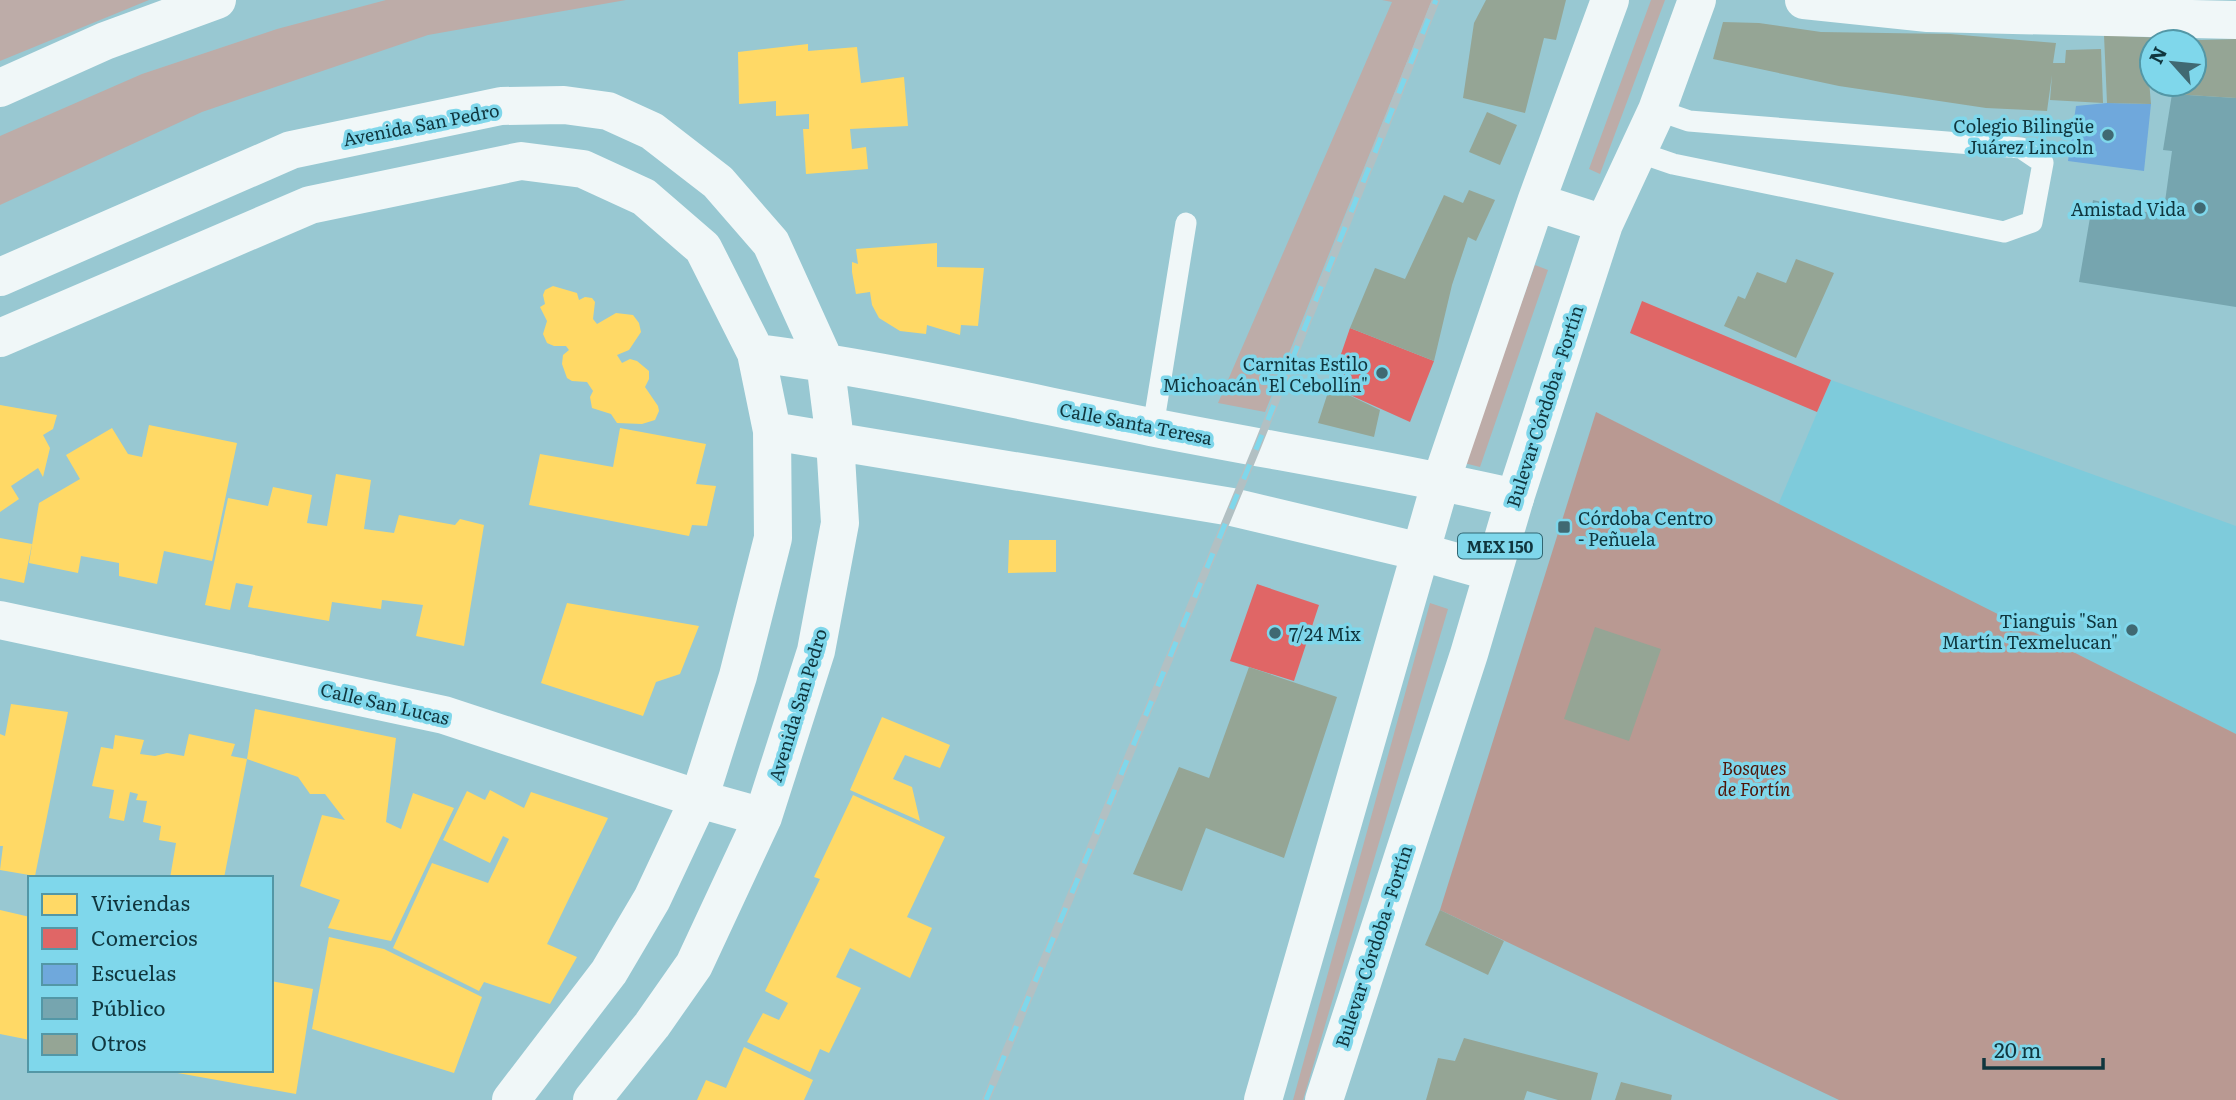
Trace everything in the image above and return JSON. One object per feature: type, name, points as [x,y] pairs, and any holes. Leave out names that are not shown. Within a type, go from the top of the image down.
[{"type":"main road","points":[[0,89],[105,41],[217,0]]},
{"type":"main road","points":[[1264,1100],[1441,481],[1536,202],[1610,0]]},
{"type":"main road","name":"Bulevar Córdoba - Fortín","points":[[1324,1100],[1469,654],[1515,498],[1604,224],[1657,110],[1697,0]]},
{"type":"main road","points":[[1804,0],[1928,13],[2236,20]]},
{"type":"main road","name":"Avenida San Pedro","points":[[0,277],[291,150],[501,106],[564,105],[608,111],[652,131],[718,182],[771,243],[825,362],[835,440],[840,523],[817,651],[763,817],[694,965],[652,1025],[592,1100]]},
{"type":"main road","points":[[0,338],[310,205],[521,160],[583,169],[644,197],[703,248],[756,352],[772,431],[773,538],[738,676],[699,799],[652,899],[609,972],[510,1100]]},
{"type":"main road","points":[[1536,202],[1604,224]]},
{"type":"main road","name":"Calle Santa Teresa","points":[[756,352],[825,362],[1441,481],[1515,498]]},
{"type":"main road","points":[[772,431],[1232,507],[1421,552],[1492,572]]},
{"type":"main road","name":"Calle San Lucas","points":[[0,620],[444,715],[699,799],[763,817]]},
{"type":"lane","points":[[1638,152],[1673,164],[2004,232],[2032,222],[2042,163],[2021,148],[1689,121],[1657,110]]},
{"type":"lane","points":[[1153,427],[1186,223]]},
{"type":"shaded area","points":[[0,0],[149,0],[0,61]]},
{"type":"shaded area","points":[[386,0],[626,0],[428,35],[202,112],[0,205],[0,136],[142,74],[277,29]]},
{"type":"shaded area","points":[[1382,0],[1432,0],[1265,412],[1218,403],[1392,2]]},
{"type":"shaded area","points":[[1651,0],[1665,0],[1600,174],[1589,169]]},
{"type":"shaded area","points":[[1535,265],[1548,270],[1480,467],[1464,463]]},
{"type":"shaded area","name":"Tianguis \"San Martín Texmelucan\"","points":[[1831,380],[2236,526],[2236,734],[1778,505]]},
{"type":"shaded area","points":[[1430,603],[1448,609],[1303,1100],[1293,1100]]},
{"type":"green space","name":"Bosques de Fortín","points":[[1596,412],[2236,734],[2236,1100],[1839,1100],[1440,910]]},
{"type":"building: Viviendas","points":[[808,44],[808,51],[857,47],[861,83],[904,77],[908,126],[850,129],[852,149],[866,147],[868,169],[806,174],[803,129],[809,129],[809,114],[776,116],[776,101],[739,104],[738,52]]},
{"type":"building: Viviendas","points":[[937,243],[937,267],[984,268],[978,326],[961,325],[960,335],[927,325],[926,334],[900,331],[879,318],[872,305],[870,292],[856,294],[852,262],[858,264],[856,249]]},
{"type":"building: Viviendas","points":[[553,286],[577,293],[579,300],[592,298],[595,302],[593,319],[597,324],[616,313],[633,315],[641,332],[629,350],[617,355],[622,363],[630,359],[637,361],[649,371],[645,387],[658,406],[655,420],[642,424],[617,423],[611,414],[592,408],[590,397],[593,391],[587,382],[567,378],[562,364],[563,355],[569,350],[566,346],[547,343],[543,334],[547,321],[540,307],[545,304],[545,290]]},
{"type":"building: Viviendas","points":[[0,405],[57,415],[53,429],[43,435],[50,448],[43,477],[38,468],[11,486],[19,499],[0,512]]},
{"type":"building: Viviendas","points":[[149,425],[237,443],[212,561],[164,551],[157,584],[119,576],[119,563],[81,556],[78,573],[29,563],[39,503],[80,479],[66,455],[112,428],[128,454],[142,457]]},
{"type":"building: Viviendas","points":[[620,428],[706,444],[696,484],[716,486],[707,526],[692,525],[689,536],[529,505],[540,454],[613,467]]},
{"type":"building: Viviendas","points":[[336,474],[371,480],[364,529],[394,533],[399,515],[455,525],[460,519],[484,525],[464,646],[416,636],[423,605],[382,600],[381,609],[332,602],[329,621],[248,607],[253,586],[236,583],[230,610],[205,605],[228,498],[268,506],[273,487],[312,495],[307,523],[327,526]]},
{"type":"building: Viviendas","points":[[0,538],[32,544],[24,583],[0,578]]},
{"type":"building: Viviendas","points":[[1009,540],[1056,540],[1056,572],[1008,573]]},
{"type":"building: Viviendas","points":[[567,603],[699,626],[680,674],[656,682],[643,716],[541,683]]},
{"type":"building: Viviendas","points":[[11,704],[68,712],[35,876],[0,870],[3,846],[0,846],[0,734],[5,736]]},
{"type":"building: Viviendas","points":[[255,709],[396,738],[386,822],[401,829],[413,793],[454,808],[391,941],[328,928],[340,900],[300,886],[322,815],[345,820],[325,794],[310,794],[298,777],[247,759]]},
{"type":"building: Viviendas","points":[[882,717],[950,745],[940,768],[905,755],[893,779],[912,787],[920,821],[850,790]]},
{"type":"building: Viviendas","points":[[189,734],[235,744],[231,756],[247,759],[224,876],[170,876],[176,843],[159,840],[161,826],[143,822],[147,801],[136,800],[138,794],[130,792],[124,821],[109,818],[114,790],[92,786],[101,747],[113,749],[115,735],[144,740],[140,754],[155,756],[167,753],[184,756]]},
{"type":"building: Viviendas","points":[[490,790],[524,808],[531,792],[608,818],[547,944],[577,957],[550,1004],[484,982],[479,991],[393,948],[432,863],[488,883],[509,839],[503,836],[490,863],[443,840],[467,791],[485,800]]},
{"type":"building: Viviendas","points":[[853,795],[945,837],[907,917],[932,928],[910,978],[850,948],[836,977],[861,988],[829,1053],[820,1049],[810,1072],[747,1042],[763,1013],[779,1020],[788,1003],[765,991],[820,879],[814,877]]},
{"type":"building: Viviendas","points":[[0,910],[28,917],[28,1040],[0,1034]]},
{"type":"building: Viviendas","points":[[329,937],[384,949],[482,997],[454,1073],[312,1029]]},
{"type":"building: Viviendas","points":[[273,981],[313,989],[296,1094],[172,1072],[273,1072]]},
{"type":"building: Viviendas","points":[[744,1047],[813,1080],[804,1100],[697,1100],[706,1080],[726,1088]]},
{"type":"building: Comercios","points":[[1642,301],[1831,380],[1817,412],[1630,333]]},
{"type":"building: Comercios","name":"Carnitas Estilo Michoacán \"El Cebollín\"","points":[[1350,328],[1434,361],[1410,422],[1330,386]]},
{"type":"building: Comercios","name":"7/24 Mix","points":[[1257,584],[1319,605],[1294,681],[1230,661]]},
{"type":"building: Escuelas","points":[[2107,103],[2151,104],[2144,171],[2068,161],[2076,106]]},
{"type":"building: Público","name":"Amistad Vida","points":[[2171,98],[2236,98],[2236,307],[2079,282],[2093,200],[2163,216],[2172,151],[2163,150]]},
{"type":"building: Otros","points":[[1486,0],[1566,0],[1556,40],[1544,38],[1525,113],[1463,98],[1474,23]]},
{"type":"building: Otros","points":[[1723,22],[1759,23],[1821,32],[1950,34],[2056,43],[2053,63],[2065,63],[2066,50],[2101,49],[2103,103],[2050,100],[2052,75],[2047,111],[1986,108],[1839,86],[1713,59]]},
{"type":"building: Otros","points":[[2104,35],[2138,37],[2138,98],[2150,98],[2151,104],[2107,103]]},
{"type":"building: Otros","points":[[2236,39],[2236,98],[2208,96],[2208,40]]},
{"type":"building: Otros","points":[[1487,112],[1517,125],[1500,165],[1469,152]]},
{"type":"building: Otros","points":[[1469,190],[1495,200],[1476,241],[1468,237],[1452,285],[1434,361],[1350,328],[1375,268],[1405,279],[1444,195],[1463,203]]},
{"type":"building: Otros","points":[[1796,259],[1834,273],[1796,358],[1724,326],[1738,296],[1745,299],[1757,272],[1786,283]]},
{"type":"building: Otros","points":[[1330,386],[1380,410],[1374,437],[1318,423]]},
{"type":"building: Otros","points":[[1595,627],[1661,649],[1629,741],[1564,719]]},
{"type":"building: Otros","points":[[1249,667],[1337,697],[1284,858],[1206,828],[1182,891],[1133,874],[1179,767],[1209,778]]},
{"type":"building: Otros","points":[[1440,910],[1504,941],[1488,975],[1425,945]]},
{"type":"building: Otros","points":[[1464,1038],[1598,1073],[1591,1100],[1558,1100],[1527,1091],[1524,1100],[1426,1100],[1438,1058],[1455,1061]]},
{"type":"building: Otros","points":[[1621,1082],[1672,1095],[1671,1100],[1615,1100]]},
{"type":"railway","points":[[986,1100],[1257,447],[1436,0]]},
{"type":"place","name":"Colegio Bilingüe Juárez Lincoln","points":[[2108,135]]},
{"type":"place","name":"Amistad Vida","points":[[2200,208]]},
{"type":"place","name":"Carnitas Estilo Michoacán \"El Cebollín\"","points":[[1382,373]]},
{"type":"place","name":"Córdoba Centro - Peñuela","points":[[1564,527]]},
{"type":"place","name":"Tianguis \"San Martín Texmelucan\"","points":[[2132,630]]},
{"type":"place","name":"7/24 Mix","points":[[1275,633]]}]
